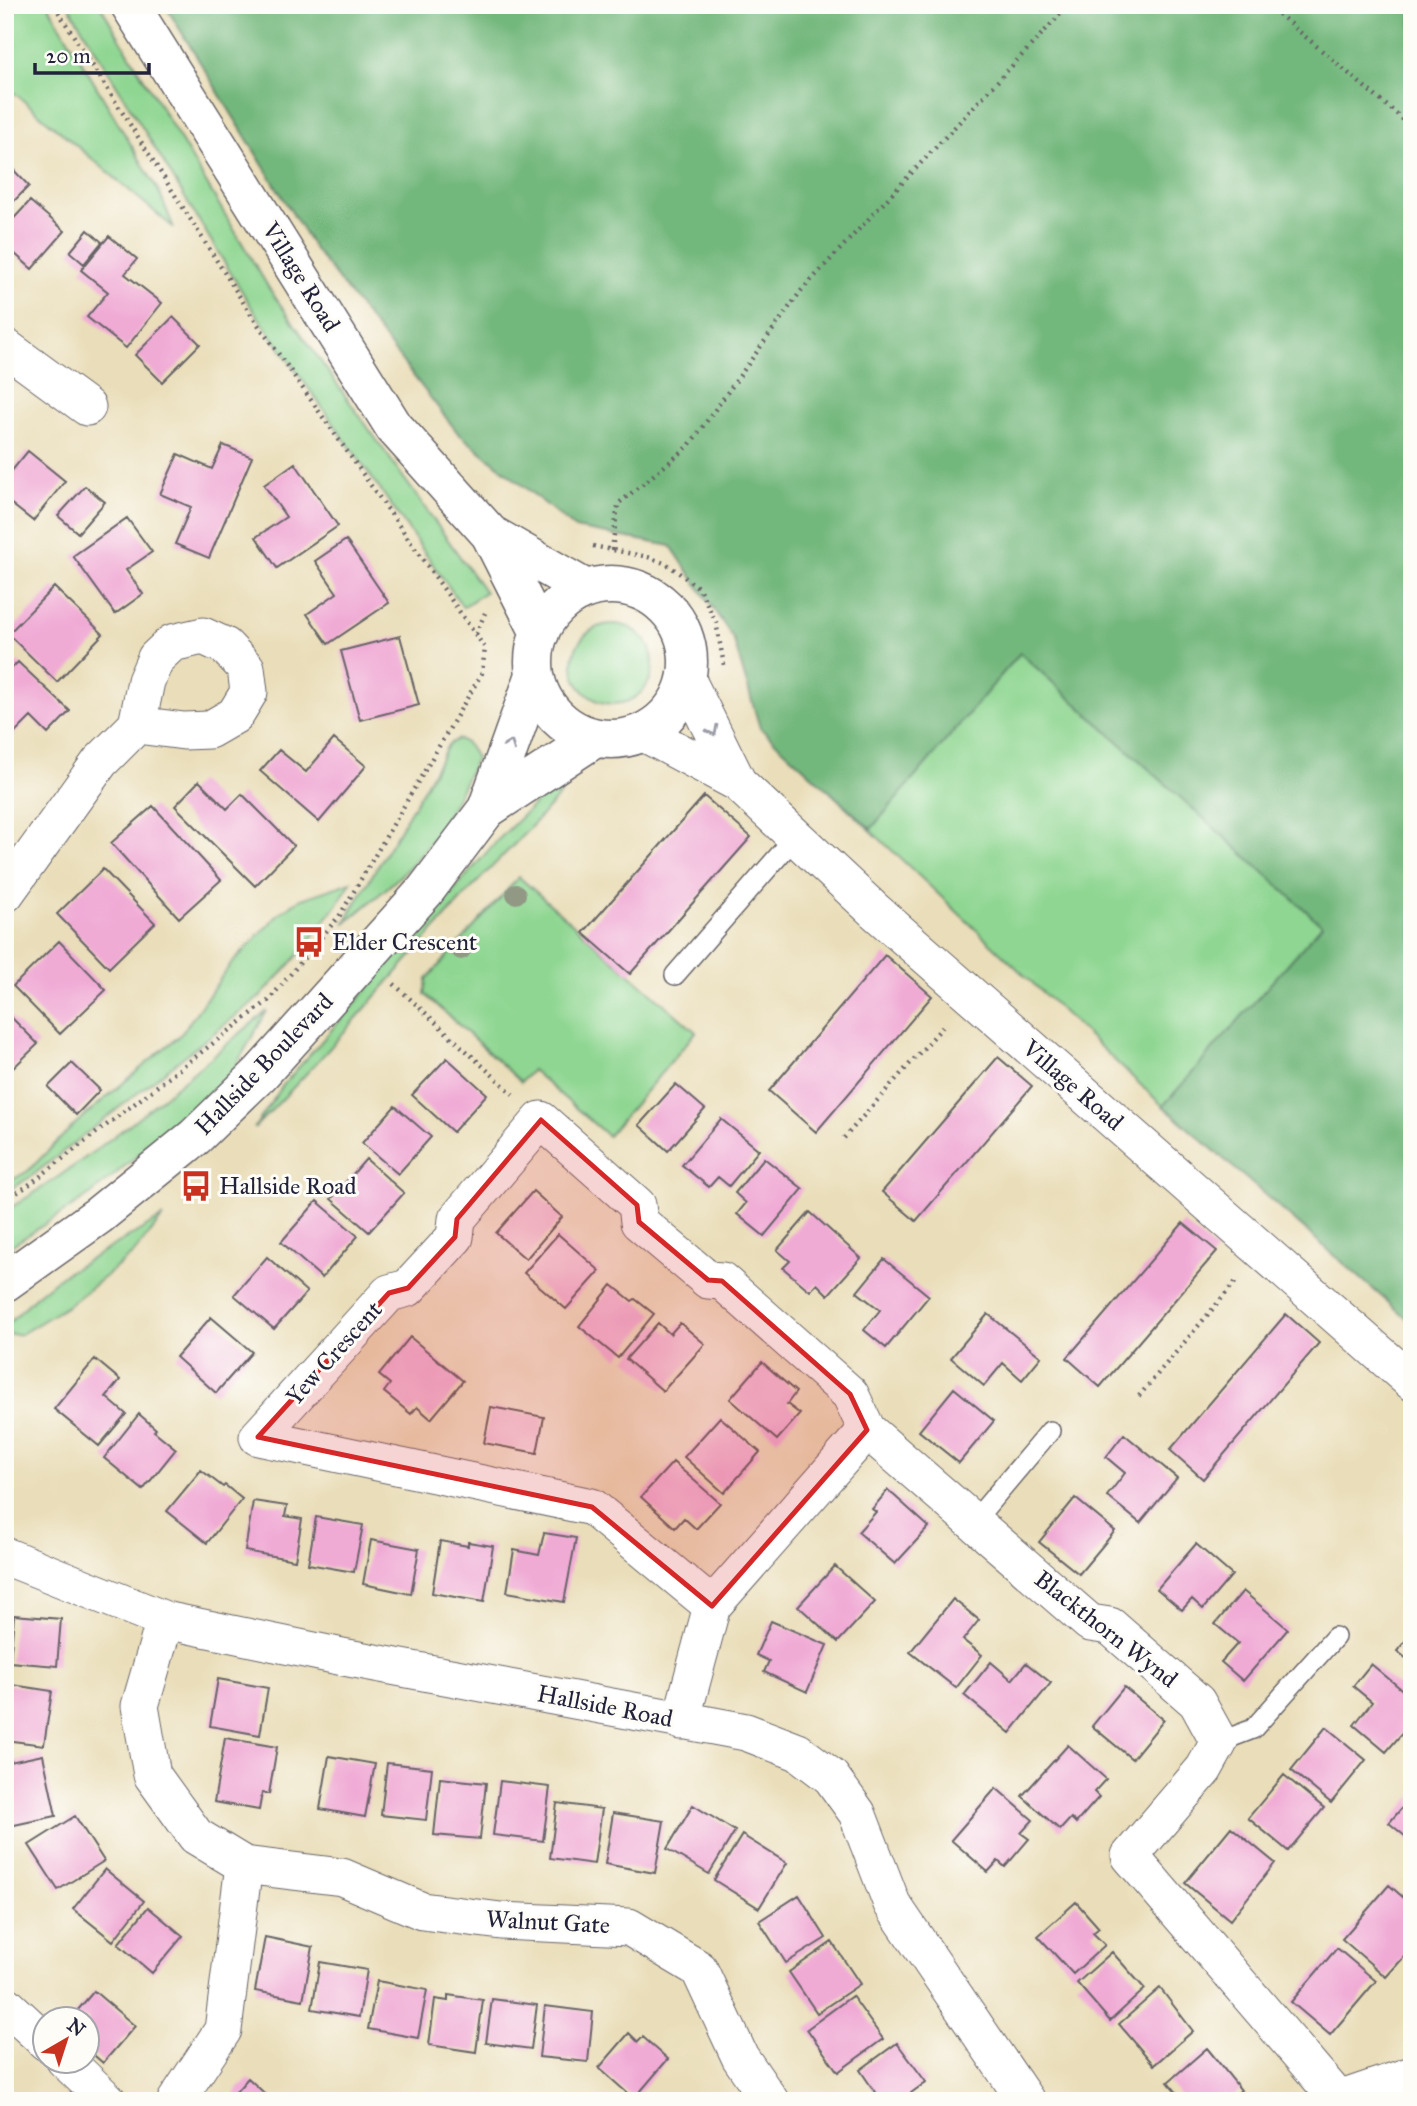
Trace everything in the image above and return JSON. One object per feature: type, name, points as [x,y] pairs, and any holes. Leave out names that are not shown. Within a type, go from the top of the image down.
[{"type":"street","name":"Village Road","points":[[130,5],[394,427],[490,534],[540,633]]},
{"type":"street","points":[[5,347],[87,407]]},
{"type":"street","name":"Village Road","points":[[490,534],[586,589]]},
{"type":"street","points":[[608,585],[631,588],[653,597],[670,613],[683,633],[688,656],[687,680],[671,712],[643,733],[620,739],[595,738],[567,726],[546,704],[535,675],[535,654],[540,633],[558,606],[586,589],[608,585]]},
{"type":"street","name":"Hallside Boulevard","points":[[5,1282],[99,1215],[195,1137],[260,1074],[425,891],[487,809],[535,675]]},
{"type":"street","name":"Village Road","points":[[687,680],[738,783]]},
{"type":"street","points":[[5,894],[100,762],[137,724]]},
{"type":"street","name":"Village Road","points":[[643,733],[738,783],[896,929],[1412,1382]]},
{"type":"street","name":"Hallside Boulevard","points":[[487,809],[595,738]]},
{"type":"street","points":[[541,1119],[637,1205],[639,1222],[708,1280],[722,1281],[850,1394],[867,1430],[712,1606],[681,1721]]},
{"type":"street","name":"Yew Crescent","points":[[541,1119],[457,1219],[455,1237],[408,1288],[389,1293],[257,1437],[592,1507],[712,1606]]},
{"type":"street","name":"Blackthorn Wynd","points":[[867,1430],[1090,1623],[1110,1626],[1197,1702],[1219,1742]]},
{"type":"street","name":"Hallside Road","points":[[5,1556],[165,1620],[343,1657],[746,1732],[798,1752],[831,1777],[856,1813],[892,1904],[1026,2101]]},
{"type":"street","name":"Walnut Gate","points":[[165,1620],[140,1706],[152,1775],[196,1836],[244,1866],[342,1877],[422,1911],[501,1921],[629,1927],[699,1969],[740,2057],[770,2101]]},
{"type":"street","points":[[1219,1742],[1204,1769],[1130,1856],[1339,2100],[1412,2075]]},
{"type":"street","points":[[176,2101],[223,2030],[244,1866]]},
{"type":"street","points":[[5,2004],[32,2029]]},
{"type":"street","points":[[80,2074],[108,2101]]},
{"type":"lane","points":[[675,975],[796,836]]},
{"type":"lane","points":[[974,1521],[1050,1431]]},
{"type":"lane","points":[[1219,1742],[1253,1729],[1335,1637]]},
{"type":"path","points":[[5,1200],[26,1187],[268,1001],[340,915],[482,673],[485,649],[252,316],[54,5]]},
{"type":"path","points":[[612,550],[618,504],[688,447],[800,291],[1069,5]]},
{"type":"path","points":[[1268,5],[1412,127]]},
{"type":"path","points":[[362,960],[399,988],[541,1119]]},
{"type":"path","points":[[845,1138],[951,1017]]},
{"type":"path","points":[[1139,1396],[1245,1270]]},
{"type":"highlighted area","points":[[541,1120],[637,1205],[639,1222],[708,1280],[722,1281],[850,1394],[867,1430],[712,1606],[592,1507],[258,1437],[389,1293],[408,1288],[455,1237],[457,1219]]},
{"type":"green space","points":[[5,5],[48,5],[159,192],[174,228],[5,85]]},
{"type":"green space","points":[[68,5],[100,5],[270,290],[485,592],[463,607],[252,308]]},
{"type":"green space","points":[[165,5],[1412,5],[1412,1323],[1163,1106],[1322,925],[1020,653],[871,829],[760,728],[733,638],[671,546],[575,528],[458,433],[313,247]]},
{"type":"green space","points":[[1014,596],[1383,943],[1223,1158],[1163,1106],[831,793],[840,735]]},
{"type":"green space","points":[[613,624],[628,627],[641,636],[650,649],[653,664],[650,679],[641,692],[628,701],[613,704],[598,701],[585,692],[576,679],[573,664],[576,649],[585,636],[598,627]]},
{"type":"green space","points":[[457,739],[466,744],[476,758],[452,808],[421,854],[344,924],[448,745]]},
{"type":"green space","points":[[561,793],[254,1128],[284,1084],[495,843],[537,801],[550,794]]},
{"type":"green space","points":[[519,877],[696,1032],[608,1136],[532,1070],[521,1082],[425,994],[427,979]]},
{"type":"green space","points":[[351,882],[337,905],[294,960],[261,996],[32,1176],[5,1192],[5,1184],[28,1171],[75,1124],[181,1034],[231,964],[280,913],[299,900]]},
{"type":"green space","points":[[267,1011],[232,1072],[172,1127],[90,1195],[5,1250],[5,1211],[107,1141]]},
{"type":"green space","points":[[163,1217],[133,1254],[69,1305],[21,1334],[5,1335],[5,1327],[61,1276]]},
{"type":"building","points":[[5,161],[29,186],[5,210]]},
{"type":"building","points":[[30,201],[65,231],[32,269],[5,245],[5,228]]},
{"type":"building","points":[[88,230],[102,242],[84,264],[70,252]]},
{"type":"building","points":[[109,236],[137,259],[125,274],[162,303],[126,348],[87,317],[108,292],[81,270]]},
{"type":"building","points":[[173,317],[200,344],[162,382],[135,355]]},
{"type":"building","points":[[223,445],[252,457],[209,558],[175,544],[191,507],[160,494],[178,454],[212,469]]},
{"type":"building","points":[[28,451],[65,481],[33,521],[5,499],[5,479]]},
{"type":"building","points":[[295,463],[338,526],[277,568],[256,537],[286,517],[264,485]]},
{"type":"building","points":[[85,486],[105,502],[78,533],[58,516]]},
{"type":"building","points":[[127,518],[152,552],[126,570],[143,594],[115,614],[73,556]]},
{"type":"building","points":[[346,540],[389,603],[328,644],[307,614],[337,593],[315,561]]},
{"type":"building","points":[[54,587],[103,634],[57,682],[8,634]]},
{"type":"building","points":[[400,636],[419,705],[360,720],[341,651]]},
{"type":"building","points":[[18,662],[70,711],[48,734],[31,717],[5,743],[5,675]]},
{"type":"building","points":[[334,739],[366,766],[319,822],[260,771],[279,750],[306,772]]},
{"type":"building","points":[[199,781],[227,809],[242,794],[294,846],[255,886],[175,806]]},
{"type":"building","points":[[704,796],[751,837],[630,974],[583,933]]},
{"type":"building","points":[[153,806],[221,880],[179,918],[111,843]]},
{"type":"building","points":[[103,869],[155,923],[109,968],[57,914]]},
{"type":"building","points":[[59,941],[106,990],[60,1034],[13,986]]},
{"type":"building","points":[[885,955],[932,996],[816,1132],[769,1091]]},
{"type":"building","points":[[5,1011],[38,1044],[5,1076]]},
{"type":"building","points":[[998,1057],[1032,1086],[916,1221],[882,1192]]},
{"type":"building","points":[[447,1058],[487,1094],[453,1132],[412,1095]]},
{"type":"building","points":[[72,1063],[100,1090],[76,1115],[48,1087]]},
{"type":"building","points":[[676,1084],[705,1109],[668,1151],[639,1125]]},
{"type":"building","points":[[395,1106],[431,1137],[398,1174],[362,1143]]},
{"type":"building","points":[[721,1119],[759,1150],[729,1186],[718,1177],[709,1187],[682,1165]]},
{"type":"building","points":[[764,1158],[803,1189],[764,1236],[737,1214],[746,1203],[735,1193]]},
{"type":"building","points":[[366,1159],[404,1193],[369,1232],[331,1199]]},
{"type":"building","points":[[533,1191],[562,1217],[526,1259],[496,1233]]},
{"type":"building","points":[[317,1201],[358,1236],[322,1278],[281,1242]]},
{"type":"building","points":[[810,1212],[861,1258],[828,1295],[817,1284],[810,1291],[783,1268],[790,1261],[777,1250]]},
{"type":"building","points":[[1183,1223],[1217,1251],[1100,1387],[1067,1358]]},
{"type":"building","points":[[558,1234],[600,1271],[566,1309],[524,1273]]},
{"type":"building","points":[[267,1257],[307,1292],[274,1329],[234,1295]]},
{"type":"building","points":[[884,1259],[929,1296],[886,1348],[864,1330],[880,1310],[857,1292]]},
{"type":"building","points":[[612,1285],[654,1314],[618,1358],[579,1326]]},
{"type":"building","points":[[988,1314],[1041,1357],[1022,1380],[1003,1363],[984,1386],[951,1358]]},
{"type":"building","points":[[1286,1314],[1319,1343],[1203,1479],[1170,1450]]},
{"type":"building","points":[[211,1317],[252,1352],[216,1393],[176,1357]]},
{"type":"building","points":[[658,1323],[670,1334],[680,1323],[705,1344],[663,1391],[626,1359]]},
{"type":"building","points":[[410,1337],[463,1381],[431,1419],[417,1407],[411,1414],[384,1392],[390,1384],[379,1375]]},
{"type":"building","points":[[95,1359],[120,1380],[106,1397],[126,1414],[99,1446],[54,1409]]},
{"type":"building","points":[[762,1362],[796,1392],[787,1404],[800,1414],[777,1440],[730,1399]]},
{"type":"building","points":[[954,1388],[994,1421],[959,1463],[919,1431]]},
{"type":"building","points":[[491,1407],[544,1417],[537,1453],[484,1443]]},
{"type":"building","points":[[139,1414],[176,1449],[143,1490],[104,1458]]},
{"type":"building","points":[[720,1417],[760,1452],[724,1493],[684,1457]]},
{"type":"building","points":[[1124,1434],[1177,1478],[1140,1523],[1107,1496],[1125,1473],[1106,1457]]},
{"type":"building","points":[[673,1462],[720,1503],[696,1529],[684,1518],[675,1528],[641,1497]]},
{"type":"building","points":[[201,1470],[242,1499],[207,1543],[167,1511]]},
{"type":"building","points":[[888,1490],[929,1527],[895,1564],[858,1532],[876,1512],[872,1509]]},
{"type":"building","points":[[1075,1498],[1115,1531],[1079,1574],[1039,1542]]},
{"type":"building","points":[[253,1501],[287,1506],[285,1516],[302,1519],[295,1560],[245,1551]]},
{"type":"building","points":[[316,1517],[363,1525],[354,1572],[308,1564]]},
{"type":"building","points":[[544,1533],[576,1538],[564,1602],[507,1592],[514,1550],[539,1555]]},
{"type":"building","points":[[371,1540],[419,1549],[411,1594],[363,1584]]},
{"type":"building","points":[[440,1541],[468,1546],[468,1542],[493,1546],[484,1602],[432,1593]]},
{"type":"building","points":[[1196,1544],[1232,1575],[1203,1609],[1192,1599],[1182,1610],[1157,1589]]},
{"type":"building","points":[[835,1566],[875,1602],[838,1642],[798,1606]]},
{"type":"building","points":[[1243,1591],[1288,1629],[1243,1681],[1221,1662],[1238,1643],[1215,1624]]},
{"type":"building","points":[[953,1599],[979,1620],[963,1640],[982,1655],[956,1688],[910,1652]]},
{"type":"building","points":[[14,1615],[61,1619],[57,1666],[10,1662]]},
{"type":"building","points":[[771,1621],[827,1645],[807,1692],[764,1672],[769,1661],[756,1655]]},
{"type":"building","points":[[1407,1639],[1412,1643],[1412,1663],[1397,1651]]},
{"type":"building","points":[[991,1662],[1012,1680],[1026,1663],[1051,1683],[1010,1733],[964,1695]]},
{"type":"building","points":[[1371,1664],[1412,1698],[1412,1722],[1386,1752],[1354,1725],[1372,1702],[1353,1686]]},
{"type":"building","points":[[218,1679],[268,1688],[260,1735],[210,1726]]},
{"type":"building","points":[[6,1684],[52,1691],[44,1745],[5,1740]]},
{"type":"building","points":[[1124,1687],[1164,1720],[1132,1759],[1092,1726]]},
{"type":"building","points":[[1326,1727],[1366,1760],[1331,1803],[1291,1770]]},
{"type":"building","points":[[225,1738],[277,1747],[269,1794],[262,1793],[259,1810],[214,1802]]},
{"type":"building","points":[[1068,1745],[1106,1779],[1094,1792],[1099,1797],[1076,1823],[1071,1818],[1060,1830],[1022,1796]]},
{"type":"building","points":[[43,1755],[56,1816],[5,1827],[5,1763]]},
{"type":"building","points":[[329,1756],[375,1764],[365,1817],[320,1809]]},
{"type":"building","points":[[387,1763],[432,1768],[426,1820],[381,1815]]},
{"type":"building","points":[[1284,1775],[1324,1808],[1288,1851],[1248,1818]]},
{"type":"building","points":[[440,1778],[486,1783],[480,1839],[434,1835]]},
{"type":"building","points":[[500,1781],[550,1787],[543,1841],[493,1835]]},
{"type":"building","points":[[996,1788],[1033,1820],[1021,1833],[1029,1839],[1005,1867],[998,1861],[988,1872],[951,1840]]},
{"type":"building","points":[[1412,1796],[1412,1842],[1389,1823]]},
{"type":"building","points":[[557,1803],[602,1809],[594,1864],[550,1858]]},
{"type":"building","points":[[693,1805],[735,1831],[709,1874],[667,1849]]},
{"type":"building","points":[[613,1813],[664,1821],[655,1873],[605,1864]]},
{"type":"building","points":[[75,1816],[104,1861],[58,1890],[29,1845]]},
{"type":"building","points":[[1231,1827],[1275,1863],[1230,1920],[1185,1883]]},
{"type":"building","points":[[742,1835],[787,1863],[759,1908],[714,1880]]},
{"type":"building","points":[[105,1869],[144,1901],[113,1941],[73,1909]]},
{"type":"building","points":[[1389,1885],[1412,1905],[1412,1948],[1386,1977],[1342,1939]]},
{"type":"building","points":[[799,1895],[826,1938],[786,1963],[759,1921]]},
{"type":"building","points":[[1076,1902],[1099,1928],[1093,1933],[1105,1945],[1073,1974],[1038,1936]]},
{"type":"building","points":[[148,1907],[183,1936],[152,1973],[118,1944]]},
{"type":"building","points":[[265,1937],[313,1947],[303,2000],[255,1991]]},
{"type":"building","points":[[832,1942],[860,1984],[817,2013],[789,1972]]},
{"type":"building","points":[[1337,1948],[1376,1981],[1330,2035],[1291,2002]]},
{"type":"building","points":[[1112,1952],[1145,1989],[1110,2021],[1077,1983]]},
{"type":"building","points":[[320,1962],[367,1970],[359,2017],[312,2009]]},
{"type":"building","points":[[377,1981],[427,1990],[418,2038],[368,2029]]},
{"type":"building","points":[[1160,1988],[1193,2031],[1154,2065],[1119,2024]]},
{"type":"building","points":[[94,1991],[135,2026],[103,2063],[102,2004],[83,2004]]},
{"type":"building","points":[[448,1995],[483,2000],[476,2052],[429,2045],[435,1999],[448,2001]]},
{"type":"building","points":[[852,1996],[883,2039],[838,2072],[807,2029]]},
{"type":"building","points":[[492,1999],[537,2005],[531,2049],[486,2043]]},
{"type":"building","points":[[545,2006],[593,2012],[588,2062],[539,2057]]},
{"type":"building","points":[[629,2033],[638,2042],[643,2037],[668,2059],[634,2099],[599,2068]]},
{"type":"building","points":[[897,2043],[926,2082],[900,2101],[881,2101],[860,2070]]},
{"type":"building","points":[[1207,2048],[1241,2090],[1228,2101],[1184,2101],[1168,2082]]},
{"type":"building","points":[[248,2078],[273,2101],[228,2101]]},
{"type":"place","name":"Elder Crescent","points":[[309,942]]},
{"type":"place","name":"Hallside Road","points":[[196,1186]]}]
